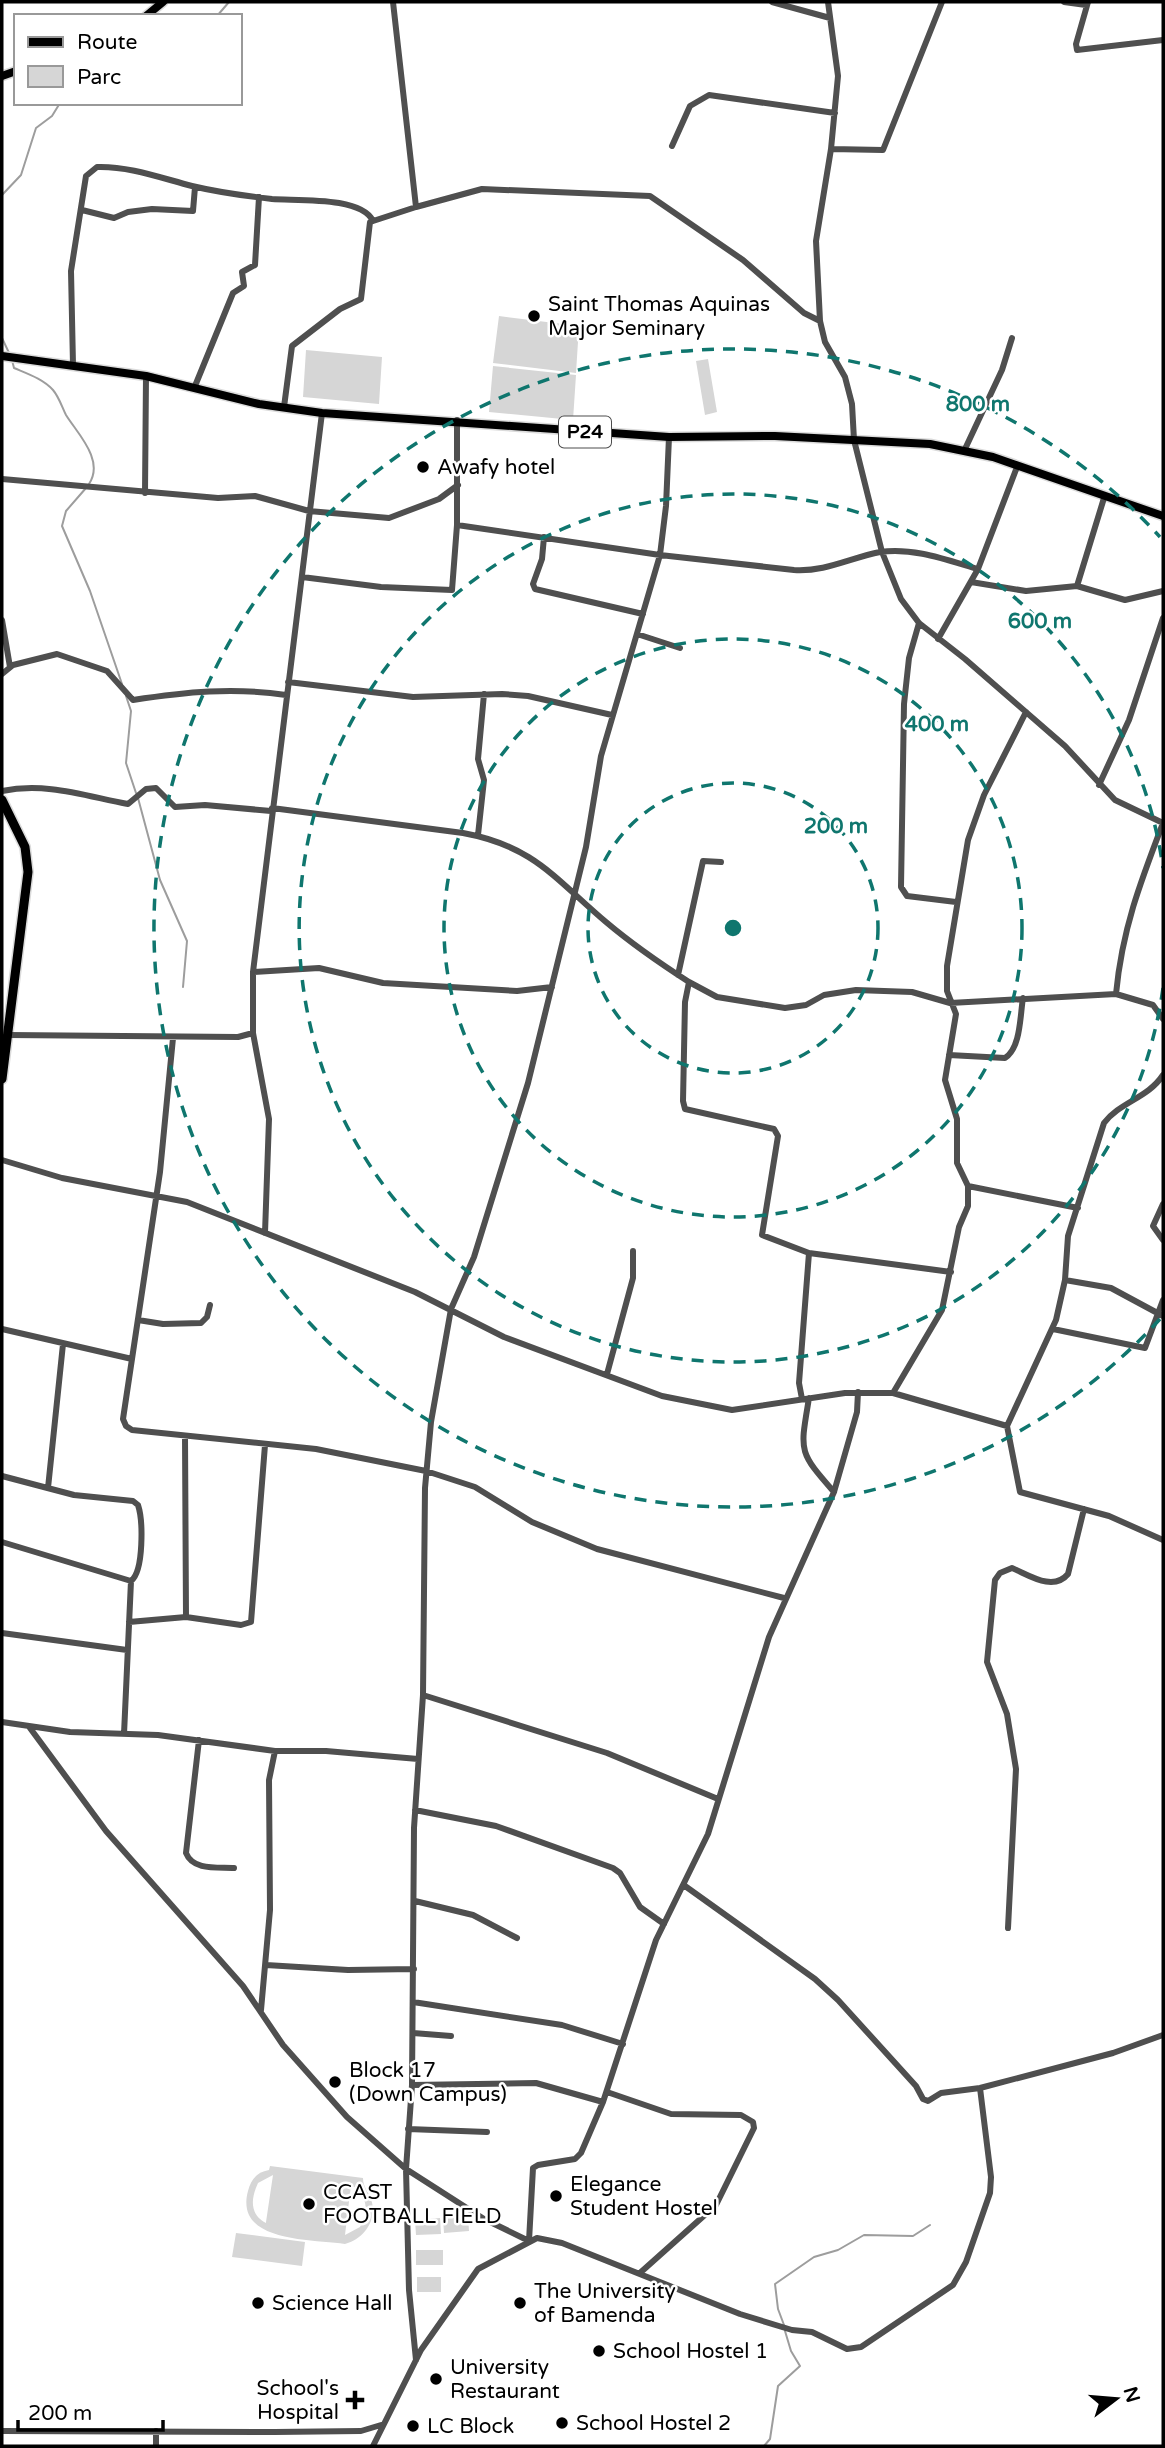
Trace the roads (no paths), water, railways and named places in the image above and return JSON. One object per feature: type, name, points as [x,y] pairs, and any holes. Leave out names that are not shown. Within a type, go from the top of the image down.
[{"type":"highway","points":[[2,800],[25,847],[28,872],[2,1079]]},
{"type":"main road","points":[[148,14],[163,2]]},
{"type":"main road","name":"P24","points":[[2,356],[146,376],[259,404],[322,412],[457,420],[563,432],[669,438],[775,436],[930,444],[965,449],[1163,516]]},
{"type":"street","points":[[393,2],[416,207]]},
{"type":"street","points":[[772,2],[830,18]]},
{"type":"street","points":[[828,2],[838,76],[831,149],[816,241],[820,321],[825,342],[845,377],[852,404],[855,440],[882,552],[901,599],[919,623],[1065,746],[1115,800],[1163,823],[1133,901],[1120,947],[1115,994]]},
{"type":"street","points":[[831,149],[883,149],[942,2]]},
{"type":"street","points":[[1064,2],[1087,3],[1076,44],[1077,50],[1163,40]]},
{"type":"street","points":[[672,146],[690,106],[709,95],[721,94],[835,113]]},
{"type":"street","points":[[73,365],[71,271],[86,176],[97,167],[159,176],[195,187],[258,197],[337,203],[363,210],[373,220]]},
{"type":"street","points":[[82,210],[114,218],[128,212],[152,209],[192,211],[195,187]]},
{"type":"street","points":[[284,407],[292,346],[340,309],[361,299],[368,228],[373,220],[482,189],[650,196],[743,260],[804,313],[820,321]]},
{"type":"street","points":[[195,386],[233,293],[244,286],[242,272],[255,265],[258,197]]},
{"type":"street","points":[[965,449],[1002,370],[1012,338]]},
{"type":"street","points":[[145,493],[146,376]]},
{"type":"street","points":[[265,1233],[269,1119],[253,1033],[253,972],[285,695],[322,412]]},
{"type":"street","points":[[302,577],[381,587],[449,591],[453,588],[458,485],[457,420]]},
{"type":"street","points":[[416,2360],[409,2290],[406,2169],[412,2085],[415,1810],[423,1695],[426,1471],[431,1422],[452,1309],[474,1257],[514,1131],[575,896],[586,847],[593,792],[612,715],[660,555],[666,506],[669,438]]},
{"type":"street","points":[[938,639],[978,569],[1017,467]]},
{"type":"street","points":[[2,479],[218,499],[256,496],[309,511],[389,518],[439,499],[458,485]]},
{"type":"street","points":[[1077,586],[1104,498]]},
{"type":"street","points":[[457,525],[660,555],[816,571],[882,552],[921,553],[978,569]]},
{"type":"street","points":[[544,537],[542,559],[533,584],[535,589],[643,614]]},
{"type":"street","points":[[971,582],[1026,591],[1077,586],[1125,600],[1163,591]]},
{"type":"street","points":[[1099,785],[1129,720],[1163,618]]},
{"type":"street","points":[[2,620],[10,667]]},
{"type":"street","points":[[919,623],[909,658],[904,704],[901,887],[907,896],[956,902]]},
{"type":"street","points":[[636,634],[680,648]]},
{"type":"street","points":[[2,674],[10,667],[57,654],[107,671],[134,700],[204,690],[239,689],[285,695]]},
{"type":"street","points":[[288,682],[414,697],[484,694],[528,696],[612,715]]},
{"type":"street","points":[[478,835],[484,780],[478,759],[484,694]]},
{"type":"street","points":[[893,1393],[942,1310],[959,1227],[968,1206],[968,1186],[957,1163],[957,1119],[945,1080],[956,1014],[950,1003],[946,982],[956,902],[968,840],[984,795],[1026,712]]},
{"type":"street","points":[[2,791],[33,786],[79,792],[128,804],[146,789],[156,788],[175,807],[205,804],[271,809],[478,835],[535,858],[575,896],[678,975],[717,997],[785,1009],[806,1005],[824,995],[856,990],[912,992],[950,1003],[1115,994],[1153,1006],[1163,1019]]},
{"type":"street","points":[[678,975],[703,861],[721,862]]},
{"type":"street","points":[[253,972],[319,968],[393,984],[517,991],[552,987]]},
{"type":"street","points":[[689,982],[685,1021],[685,1109],[774,1129],[778,1149],[762,1235],[809,1252],[951,1272]]},
{"type":"street","points":[[949,1055],[1004,1058],[1010,1055],[1014,1047],[1023,998]]},
{"type":"street","points":[[8,1035],[173,1038],[238,1037],[253,1033]]},
{"type":"street","points":[[173,1038],[156,1196],[123,1419],[126,1426],[132,1430],[358,1455],[426,1471],[483,1491],[533,1522],[597,1549],[784,1598]]},
{"type":"street","points":[[1163,1075],[1147,1094],[1110,1115],[1104,1123],[1065,1252],[1065,1280],[1053,1329],[1007,1426],[1020,1492],[1109,1516],[1163,1541]]},
{"type":"street","points":[[2,1160],[62,1178],[187,1202],[452,1309],[504,1337],[662,1396],[705,1407],[732,1410],[858,1392],[893,1393],[1007,1426]]},
{"type":"street","points":[[968,1186],[1078,1208]]},
{"type":"street","points":[[1163,1204],[1153,1226],[1163,1240]]},
{"type":"street","points":[[607,1374],[633,1278],[633,1251]]},
{"type":"street","points":[[809,1252],[799,1383],[805,1399],[802,1450],[807,1460],[835,1492]]},
{"type":"street","points":[[1065,1280],[1111,1287],[1160,1315]]},
{"type":"street","points":[[1053,1329],[1141,1349],[1148,1342],[1160,1315],[1163,1300]]},
{"type":"street","points":[[138,1320],[163,1324],[201,1323],[207,1317],[210,1305]]},
{"type":"street","points":[[2,1329],[132,1359]]},
{"type":"street","points":[[48,1488],[63,1344]]},
{"type":"street","points":[[529,2241],[533,2168],[575,2159],[581,2153],[603,2102],[664,1924],[685,1886],[708,1834],[750,1693],[784,1598],[835,1492],[857,1412],[858,1392]]},
{"type":"street","points":[[185,1436],[186,1617]]},
{"type":"street","points":[[129,1622],[186,1617],[240,1625],[251,1622],[265,1445]]},
{"type":"street","points":[[2,1476],[74,1495],[133,1501],[138,1504],[139,1572],[131,1581],[124,1734]]},
{"type":"street","points":[[1008,1928],[1016,1769],[1007,1714],[987,1662],[995,1580],[1000,1573],[1012,1568],[1050,1583],[1063,1580],[1068,1574],[1084,1509]]},
{"type":"street","points":[[2,1542],[131,1581]]},
{"type":"street","points":[[2,1633],[127,1650]]},
{"type":"street","points":[[423,1695],[607,1753],[718,1799]]},
{"type":"street","points":[[2,1722],[30,1728],[200,1740],[275,1752],[326,1751],[418,1759]]},
{"type":"street","points":[[30,1728],[106,1831],[261,2010],[283,2045],[347,2117],[406,2169],[484,2219],[529,2241]]},
{"type":"street","points":[[200,1740],[186,1853],[189,1860],[196,1865],[234,1868]]},
{"type":"street","points":[[261,2010],[271,1866],[268,1797],[275,1752]]},
{"type":"street","points":[[415,1810],[496,1826],[613,1868],[620,1873],[640,1907],[664,1924]]},
{"type":"street","points":[[685,1886],[815,1979],[843,2005],[916,2086],[923,2099],[928,2101],[941,2093],[980,2088],[1113,2053],[1163,2035]]},
{"type":"street","points":[[415,1900],[474,1915],[517,1938]]},
{"type":"street","points":[[266,1965],[348,1970],[414,1969]]},
{"type":"street","points":[[413,2002],[562,2025],[623,2044]]},
{"type":"street","points":[[413,2033],[451,2036]]},
{"type":"street","points":[[412,2085],[536,2083],[603,2102]]},
{"type":"street","points":[[361,2431],[374,2443],[416,2360],[478,2269],[537,2238],[562,2243],[640,2272],[740,2314],[792,2330],[812,2332],[847,2349],[861,2347],[953,2285],[966,2262],[990,2193],[991,2177],[980,2088]]},
{"type":"street","points":[[607,2092],[671,2114],[741,2115],[749,2118],[754,2128],[716,2205],[640,2272]]},
{"type":"street","points":[[408,2129],[487,2132]]},
{"type":"street","points":[[2,2431],[361,2431],[381,2426]]},
{"type":"street","points":[[156,2431],[156,2446]]},
{"type":"waterway","points":[[219,14],[229,2]]},
{"type":"waterway","points":[[2,195],[21,175],[36,128],[52,116],[59,105]]},
{"type":"waterway","points":[[2,338],[10,355]]},
{"type":"waterway","points":[[12,360],[14,368],[45,383],[57,396],[92,456],[94,466],[89,484]]},
{"type":"waterway","points":[[86,488],[66,511],[62,526],[90,591],[122,684]]},
{"type":"waterway","points":[[126,696],[131,711],[126,763],[136,793]]},
{"type":"waterway","points":[[138,798],[160,880],[187,941],[183,987]]},
{"type":"waterway","points":[[784,2325],[778,2309],[775,2284],[814,2257],[838,2250],[864,2235],[913,2236],[930,2225]]},
{"type":"waterway","points":[[764,2446],[770,2439],[778,2386],[800,2366],[791,2351],[785,2331]]},
{"type":"place","name":"Saint Thomas Aquinas Major Seminary","points":[[534,316]]},
{"type":"place","name":"Awafy hotel","points":[[423,467]]},
{"type":"place","name":"Block 17 (Down Campus)","points":[[335,2082]]},
{"type":"place","name":"Elegance Student Hostel","points":[[556,2196]]},
{"type":"place","name":"CCAST FOOTBALL FIELD","points":[[309,2204]]},
{"type":"place","name":"Science Hall","points":[[258,2303]]},
{"type":"place","name":"The University of Bamenda","points":[[520,2303]]},
{"type":"place","name":"School Hostel 1","points":[[599,2351]]},
{"type":"place","name":"University Restaurant","points":[[436,2379]]},
{"type":"place","name":"School's Hospital","points":[[355,2400]]},
{"type":"place","name":"School Hostel 2","points":[[562,2423]]},
{"type":"place","name":"LC Block","points":[[413,2426]]}]
